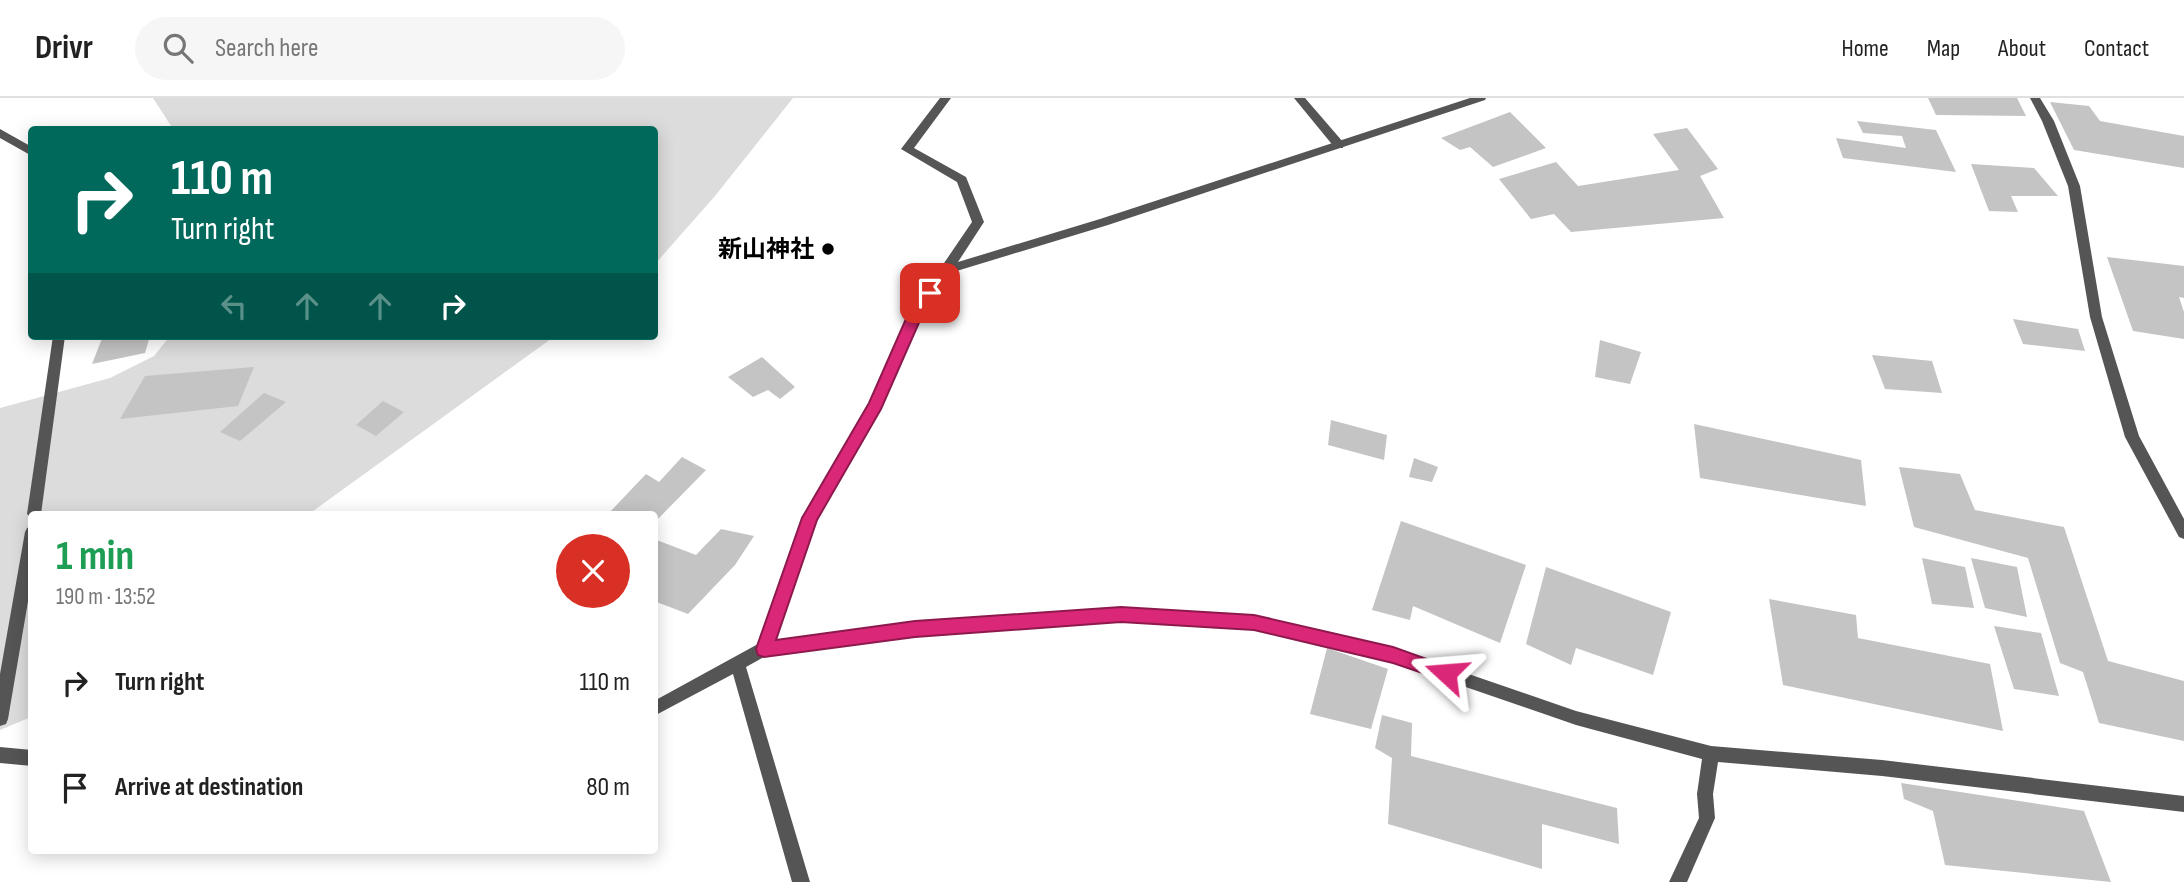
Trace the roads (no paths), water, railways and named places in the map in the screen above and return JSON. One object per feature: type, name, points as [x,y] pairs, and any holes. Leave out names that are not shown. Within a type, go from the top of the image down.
[{"type":"street","points":[[764,649],[810,518],[876,405],[914,316],[978,222],[962,180],[906,149],[946,98]]},
{"type":"street","points":[[1299,98],[1339,145]]},
{"type":"street","points":[[946,270],[1104,222],[1482,98]]},
{"type":"street","points":[[2035,98],[2048,121],[2074,186],[2096,317],[2132,437],[2184,533]]},
{"type":"street","points":[[0,133],[28,150]]},
{"type":"street","points":[[34,511],[58,340]]},
{"type":"street","points":[[0,719],[28,555]]},
{"type":"street","points":[[658,707],[764,649],[915,629],[1121,614],[1254,622],[1393,655],[1576,718],[1711,754],[1882,768],[2184,804]]},
{"type":"street","points":[[738,665],[801,882]]},
{"type":"street","points":[[1678,882],[1707,818],[1705,794],[1711,754]]},
{"type":"street","points":[[0,755],[28,758]]},
{"type":"place","name":"新山神社","points":[[828,249]]}]
